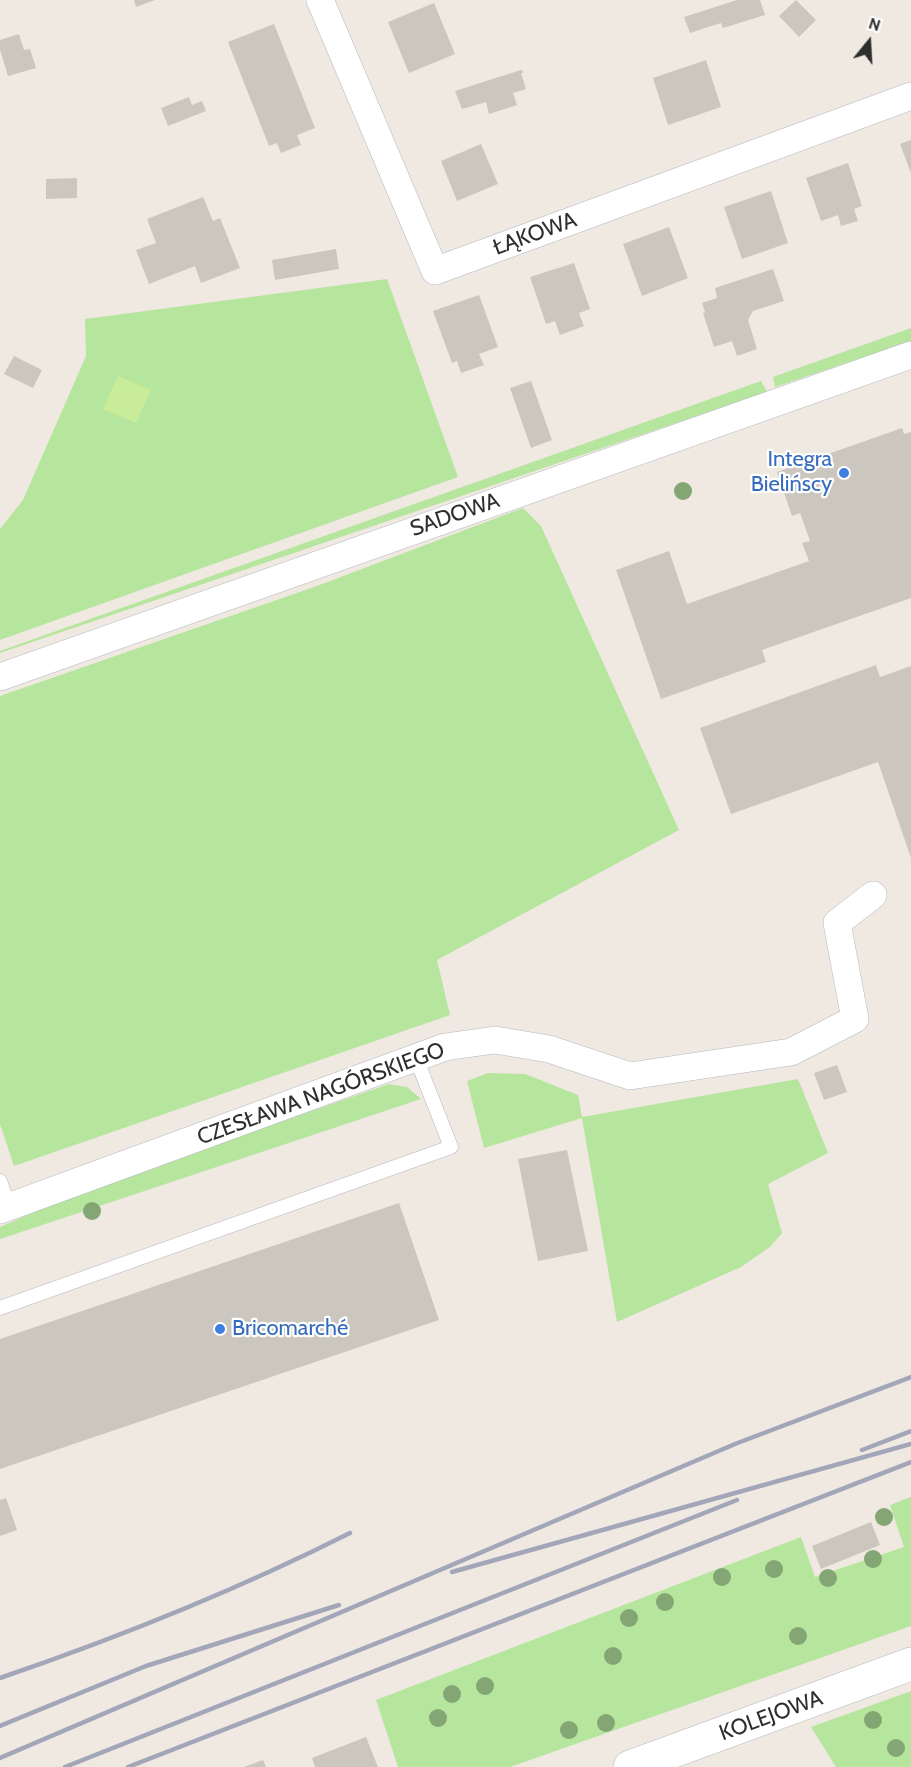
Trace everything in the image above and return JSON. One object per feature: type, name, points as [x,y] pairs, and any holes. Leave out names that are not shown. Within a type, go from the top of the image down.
[{"type":"street","name":"ŁĄKOWA","points":[[320,0],[435,271],[911,96]]},
{"type":"street","name":"SADOWA","points":[[0,677],[911,354]]},
{"type":"street","name":"CZESŁAWA NAGÓRSKIEGO","points":[[5,1208],[445,1047],[495,1040],[549,1049],[630,1076],[791,1052],[855,1019],[837,923],[873,895]]},
{"type":"street","name":"KOLEJOWA","points":[[642,1765],[911,1664]]},
{"type":"lane","points":[[0,1308],[451,1147],[416,1058]]},
{"type":"lane","points":[[0,1181],[5,1208]]},
{"type":"green space","points":[[387,279],[458,477],[0,640],[0,529],[23,500],[86,356],[85,319]]},
{"type":"green space","points":[[911,328],[911,341],[775,387],[773,377]]},
{"type":"green space","points":[[118,376],[151,390],[136,423],[103,409]]},
{"type":"green space","points":[[761,381],[767,392],[0,653],[0,651]]},
{"type":"green space","points":[[523,508],[541,526],[679,830],[437,960],[450,1015],[14,1166],[0,1124],[0,696],[317,586]]},
{"type":"green space","points":[[488,1073],[525,1074],[578,1095],[582,1117],[798,1079],[828,1153],[768,1184],[782,1233],[770,1247],[741,1267],[617,1322],[582,1118],[484,1148],[467,1081]]},
{"type":"green space","points":[[389,1084],[407,1087],[421,1099],[0,1239],[0,1227],[91,1188]]},
{"type":"green space","points":[[911,1497],[911,1626],[510,1767],[398,1767],[376,1700],[801,1537],[815,1577],[904,1547],[890,1505]]},
{"type":"green space","points":[[911,1691],[911,1767],[836,1767],[811,1727]]},
{"type":"building","points":[[134,0],[155,0],[136,7]]},
{"type":"building","points":[[737,0],[760,0],[765,15],[723,28],[721,23],[690,33],[684,17]]},
{"type":"building","points":[[796,0],[816,20],[799,37],[779,16]]},
{"type":"building","points":[[434,3],[455,54],[409,73],[388,22]]},
{"type":"building","points":[[274,24],[315,128],[297,135],[301,145],[281,153],[277,143],[269,146],[228,42]]},
{"type":"building","points":[[19,34],[24,50],[30,49],[36,68],[8,76],[0,50],[0,40]]},
{"type":"building","points":[[706,60],[721,107],[668,125],[653,78]]},
{"type":"building","points":[[522,70],[526,89],[513,93],[517,105],[489,114],[486,102],[462,109],[455,91]]},
{"type":"building","points":[[189,97],[192,105],[202,101],[206,111],[168,126],[161,108]]},
{"type":"building","points":[[911,140],[911,173],[900,144]]},
{"type":"building","points":[[481,144],[498,184],[457,201],[441,161]]},
{"type":"building","points":[[848,163],[862,206],[854,209],[858,221],[841,226],[838,215],[821,221],[806,178]]},
{"type":"building","points":[[77,178],[77,198],[46,199],[46,179]]},
{"type":"building","points":[[771,191],[788,243],[742,259],[724,207]]},
{"type":"building","points":[[203,197],[213,221],[220,218],[240,268],[201,283],[195,266],[149,284],[136,250],[156,243],[147,219]]},
{"type":"building","points":[[669,227],[688,278],[642,296],[623,244]]},
{"type":"building","points":[[336,249],[339,269],[275,280],[272,260]]},
{"type":"building","points":[[574,263],[590,309],[579,313],[584,326],[560,335],[555,321],[546,324],[530,277]]},
{"type":"building","points":[[773,269],[784,301],[753,311],[748,320],[757,349],[737,356],[732,341],[714,347],[702,303],[717,298],[715,288]]},
{"type":"building","points":[[479,295],[498,347],[479,354],[484,365],[461,373],[457,361],[452,363],[433,311]]},
{"type":"building","points":[[14,356],[42,370],[33,388],[4,374]]},
{"type":"building","points":[[531,381],[552,440],[531,448],[510,388]]},
{"type":"building","points":[[902,428],[904,434],[911,432],[911,598],[762,650],[766,662],[661,699],[616,570],[669,551],[687,604],[809,561],[802,543],[810,541],[800,513],[792,516],[777,472]]},
{"type":"building","points":[[876,665],[880,677],[911,666],[911,858],[878,762],[731,814],[700,728]]},
{"type":"building","points":[[837,1065],[847,1092],[824,1100],[814,1073]]},
{"type":"building","points":[[567,1150],[588,1251],[538,1261],[518,1159]]},
{"type":"building","name":"Bricomarché","points":[[399,1203],[439,1320],[0,1469],[0,1339]]},
{"type":"building","points":[[6,1498],[17,1530],[0,1536],[0,1500]]},
{"type":"building","points":[[871,1522],[880,1545],[821,1569],[812,1546]]},
{"type":"building","points":[[366,1737],[378,1767],[315,1767],[312,1758]]},
{"type":"building","points":[[263,1760],[266,1767],[244,1767]]},
{"type":"railway","points":[[0,1758],[735,1444],[911,1377]]},
{"type":"railway","points":[[862,1450],[911,1431]]},
{"type":"railway","points":[[452,1572],[911,1444]]},
{"type":"railway","points":[[128,1767],[911,1462]]},
{"type":"railway","points":[[65,1767],[737,1500]]},
{"type":"railway","points":[[0,1678],[178,1612],[350,1533]]},
{"type":"railway","points":[[0,1726],[146,1666],[339,1605]]},
{"type":"place","name":"Integra Bielińscy","points":[[844,473]]},
{"type":"place","name":"Bricomarché","points":[[220,1329]]}]
